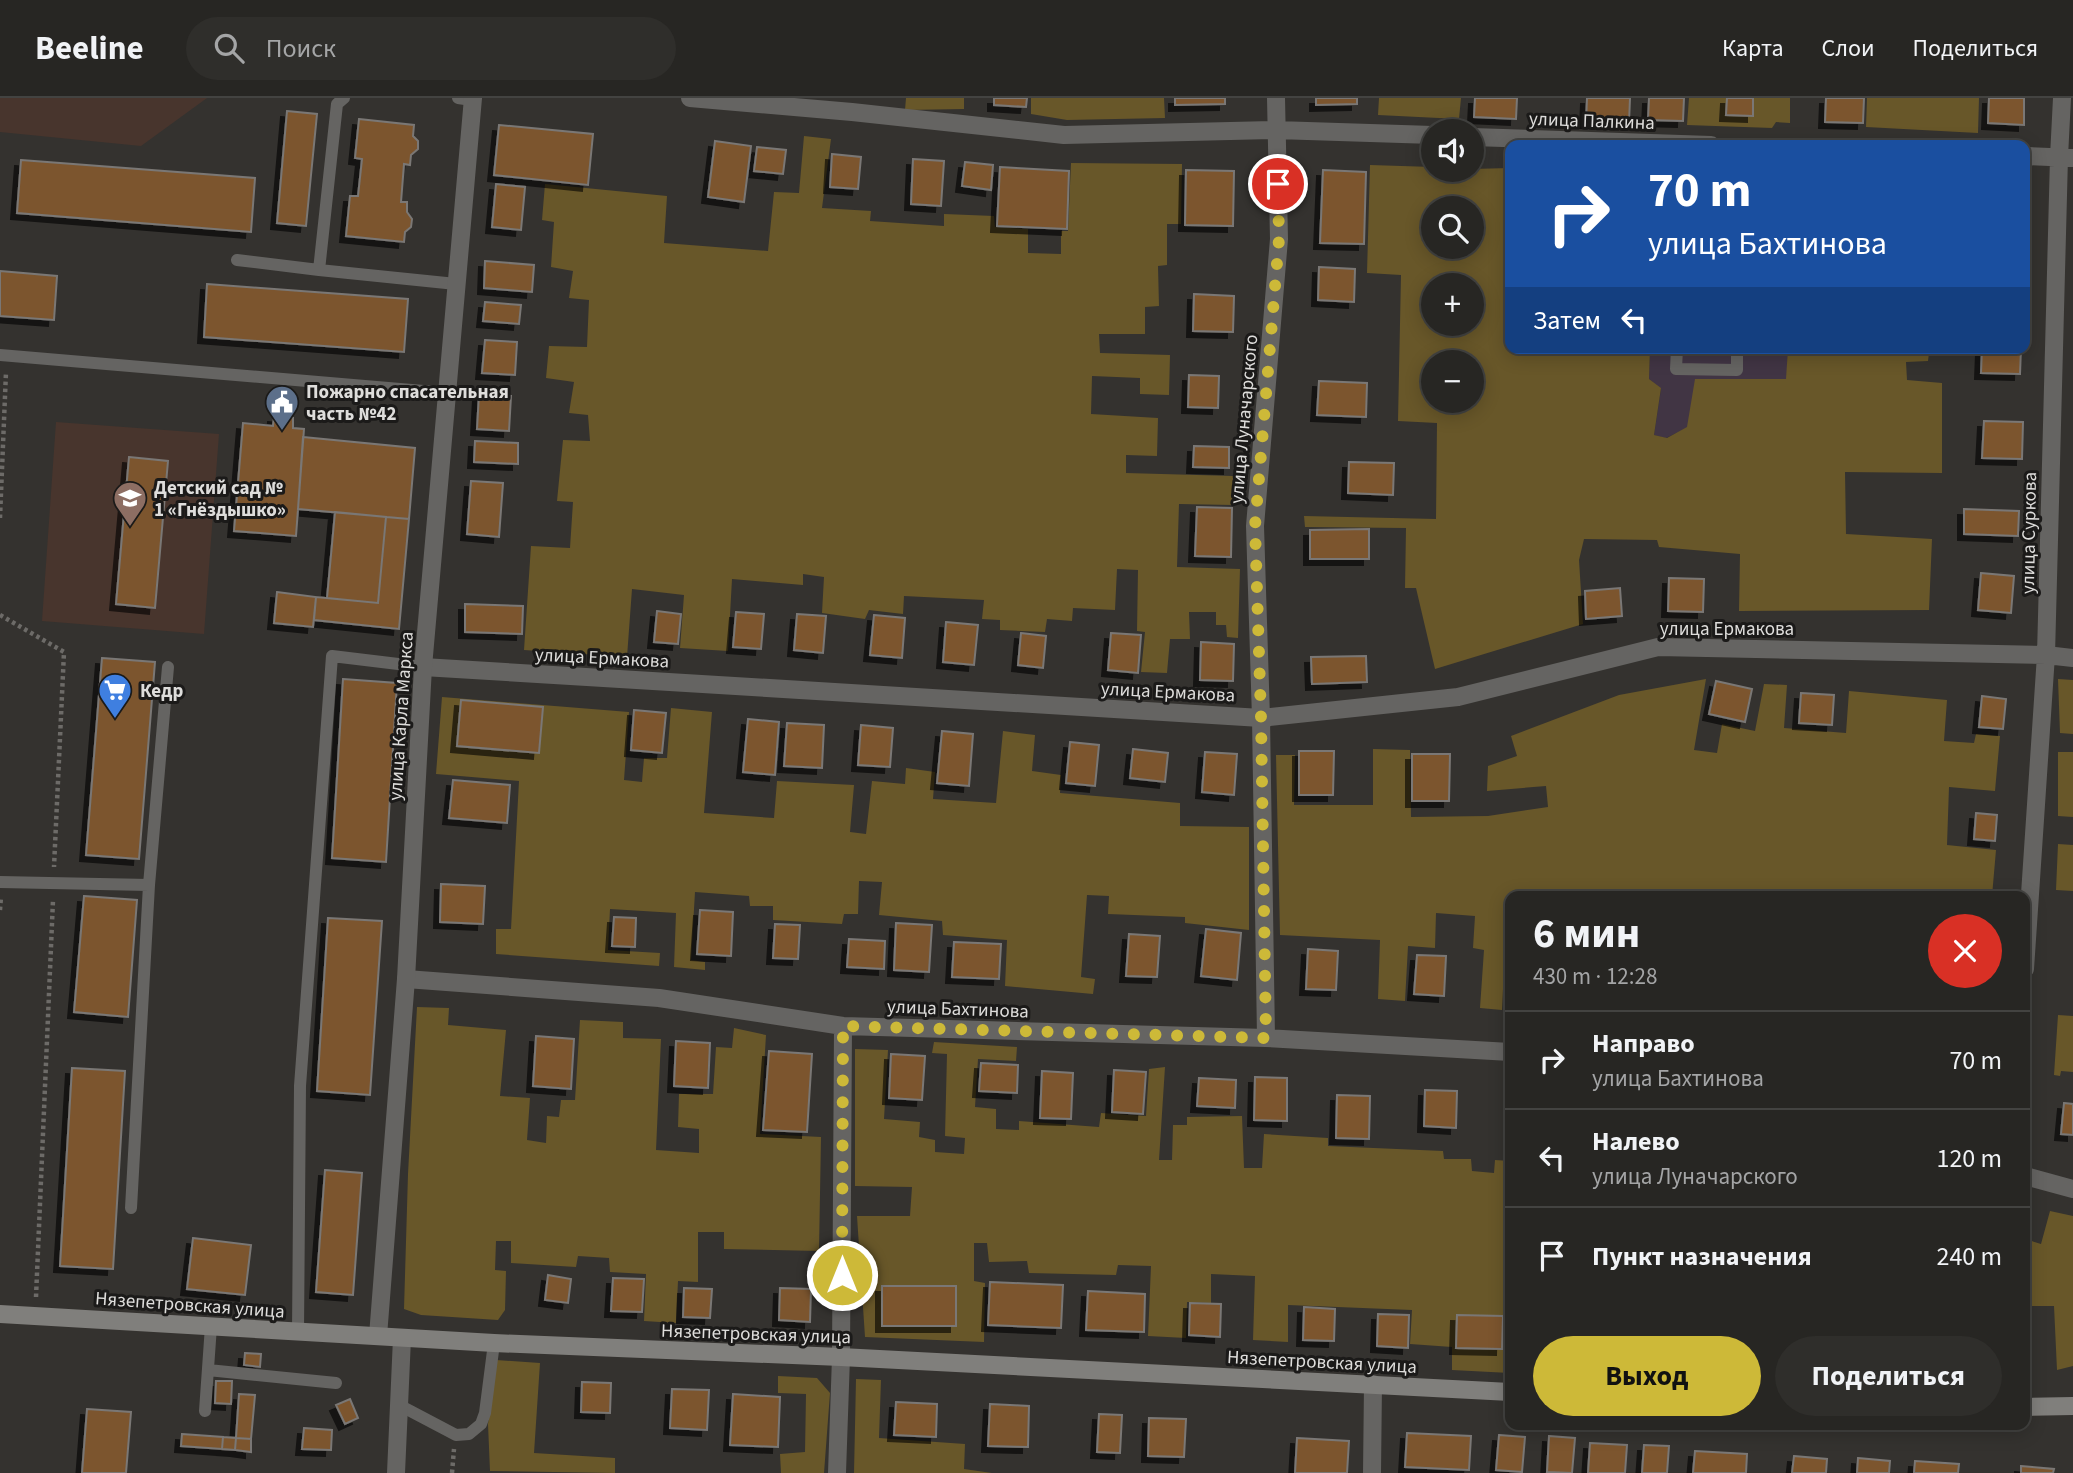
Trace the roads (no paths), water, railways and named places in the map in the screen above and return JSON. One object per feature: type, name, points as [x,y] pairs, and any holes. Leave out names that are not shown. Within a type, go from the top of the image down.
[{"type":"main road","name":"Нязепетровская улица","points":[[0,1314],[494,1343],[841,1357],[1505,1392]]},
{"type":"main road","points":[[2030,1407],[2073,1406]]},
{"type":"street","points":[[690,98],[1064,135],[1276,130],[1421,135]]},
{"type":"street","name":"улица Луначарского","points":[[1266,1038],[1255,526],[1279,239],[1276,98]]},
{"type":"street","name":"улица Суркова","points":[[2030,894],[2046,655],[2066,157],[2062,98]]},
{"type":"street","name":"улица Карла Маркса","points":[[378,1336],[406,979],[423,667],[456,284],[468,99]]},
{"type":"street","name":"улица Палкина","points":[[1484,137],[1553,140]]},
{"type":"street","points":[[2030,156],[2066,157]]},
{"type":"street","name":"улица Ермакова","points":[[423,667],[1261,718],[1458,697],[1658,646],[2046,655],[2073,658]]},
{"type":"street","name":"улица Бахтинова","points":[[406,979],[659,998],[843,1026],[1266,1038],[1505,1052]]},
{"type":"street","points":[[837,1473],[841,1357],[843,1026]]},
{"type":"street","points":[[2030,1177],[2073,1189]]},
{"type":"street","points":[[396,1473],[402,1338]]},
{"type":"street","points":[[1372,1473],[1373,1384]]},
{"type":"lane","points":[[320,270],[337,104],[344,98]]},
{"type":"lane","points":[[237,260],[456,284]]},
{"type":"lane","points":[[1677,354],[1676,369],[1737,370],[1737,354]]},
{"type":"lane","points":[[3,355],[447,393]]},
{"type":"lane","points":[[298,1332],[300,1086],[332,656],[423,667]]},
{"type":"lane","points":[[131,1208],[149,884],[168,667]]},
{"type":"lane","points":[[0,882],[149,884]]},
{"type":"lane","points":[[205,1411],[211,1326]]},
{"type":"lane","points":[[400,1405],[456,1435],[469,1434],[481,1424],[485,1413],[494,1343]]},
{"type":"lane","points":[[208,1370],[336,1383]]},
{"type":"place","name":"Пожарно спасательная часть №42","points":[[282,432]]},
{"type":"place","name":"Детский сад № 1 «Гнёздышко»","points":[[130,528]]},
{"type":"place","name":"Кедр","points":[[115,720]]}]
